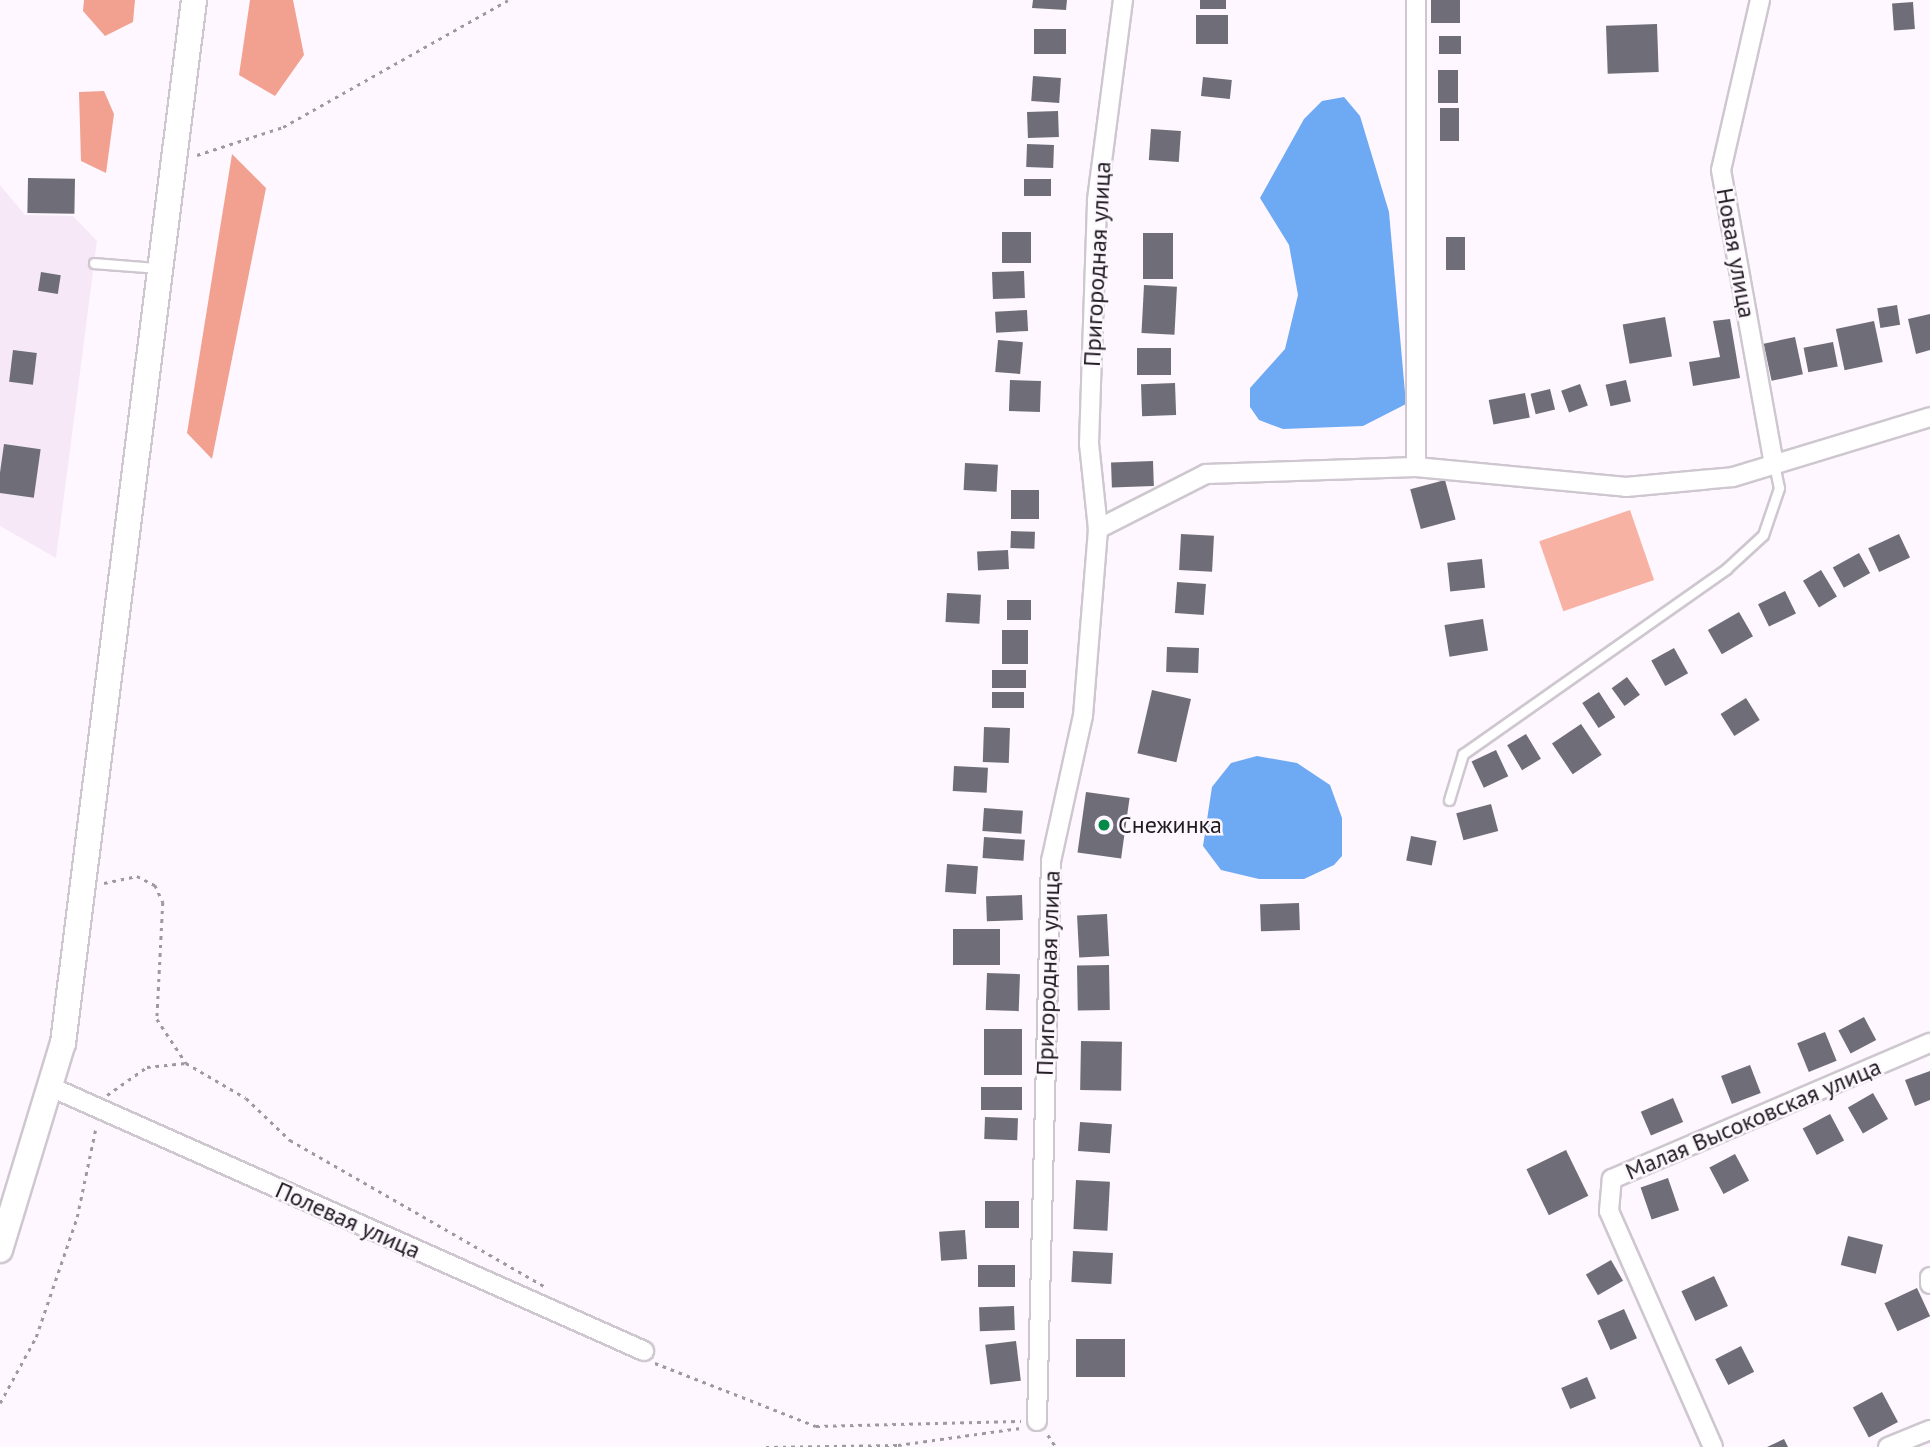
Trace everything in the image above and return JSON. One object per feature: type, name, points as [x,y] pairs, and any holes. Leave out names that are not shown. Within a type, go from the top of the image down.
[{"type":"street","points":[[0,1250],[53,1088],[82,895],[194,0]]},
{"type":"street","name":"Пригородная улица","points":[[1037,1421],[1051,861],[1083,716],[1098,529],[1089,444],[1097,200],[1122,0]]},
{"type":"street","points":[[1416,0],[1416,467]]},
{"type":"street","name":"Новая улица","points":[[1760,0],[1721,170],[1774,466]]},
{"type":"street","points":[[1098,529],[1206,474],[1416,467],[1626,487],[1734,477],[1930,418]]},
{"type":"street","name":"Малая Высоковская улица","points":[[1713,1447],[1609,1211],[1612,1179],[1930,1043]]},
{"type":"street","name":"Полевая улица","points":[[53,1088],[644,1351]]},
{"type":"street","points":[[1930,1277],[1930,1284]]},
{"type":"street","points":[[1888,1447],[1930,1430]]},
{"type":"lane","points":[[94,263],[160,268]]},
{"type":"lane","points":[[1449,800],[1463,754],[1726,569],[1763,536],[1779,488],[1774,466]]},
{"type":"path","points":[[173,163],[283,128],[508,0]]},
{"type":"path","points":[[82,895],[116,876],[137,876],[155,885],[163,902],[157,1019],[186,1063],[246,1098],[290,1140],[551,1290]]},
{"type":"path","points":[[96,1101],[147,1067],[186,1063]]},
{"type":"path","points":[[0,1403],[36,1338],[77,1217],[96,1151],[96,1113]]},
{"type":"path","points":[[644,1351],[661,1369],[816,1426],[849,1430],[1037,1421]]},
{"type":"path","points":[[766,1447],[898,1445],[1014,1431],[1037,1421]]},
{"type":"path","points":[[1037,1421],[1056,1447]]},
{"type":"shaded area","points":[[84,0],[135,0],[133,22],[105,36],[83,11]]},
{"type":"shaded area","points":[[250,0],[293,0],[304,55],[275,96],[239,75]]},
{"type":"shaded area","points":[[104,91],[114,114],[106,173],[81,161],[79,92]]},
{"type":"shaded area","points":[[232,154],[266,188],[212,459],[187,433]]},
{"type":"shaded area","points":[[0,185],[25,215],[73,216],[97,241],[56,558],[0,526]]},
{"type":"shaded area","points":[[1630,510],[1654,580],[1563,611],[1539,541]]},
{"type":"water","points":[[1344,97],[1360,116],[1389,212],[1406,404],[1363,426],[1283,429],[1259,420],[1250,407],[1250,388],[1285,349],[1298,295],[1289,245],[1260,198],[1304,119],[1322,101]]},
{"type":"water","points":[[1257,756],[1297,763],[1330,785],[1342,818],[1342,856],[1334,865],[1304,879],[1259,879],[1221,870],[1203,846],[1212,787],[1231,763]]},
{"type":"building","points":[[1033,0],[1067,0],[1066,10],[1032,8]]},
{"type":"building","points":[[1200,0],[1226,0],[1226,9],[1200,9]]},
{"type":"building","points":[[1431,0],[1460,0],[1460,23],[1431,23]]},
{"type":"building","points":[[1913,2],[1915,29],[1894,30],[1892,3]]},
{"type":"building","points":[[1196,15],[1228,15],[1228,44],[1196,44]]},
{"type":"building","points":[[1657,24],[1659,72],[1608,74],[1606,26]]},
{"type":"building","points":[[1034,29],[1066,29],[1066,54],[1034,54]]},
{"type":"building","points":[[1439,36],[1461,36],[1461,54],[1439,54]]},
{"type":"building","points":[[1438,70],[1458,70],[1458,103],[1438,103]]},
{"type":"building","points":[[1033,76],[1061,78],[1059,103],[1031,101]]},
{"type":"building","points":[[1203,77],[1232,80],[1230,99],[1201,96]]},
{"type":"building","points":[[1440,108],[1459,108],[1459,141],[1440,141]]},
{"type":"building","points":[[1058,111],[1059,137],[1028,138],[1027,112]]},
{"type":"building","points":[[1151,129],[1181,131],[1179,162],[1149,160]]},
{"type":"building","points":[[1027,144],[1054,145],[1053,168],[1026,167]]},
{"type":"building","points":[[28,178],[75,179],[74,214],[27,213]]},
{"type":"building","points":[[1024,179],[1051,179],[1051,196],[1024,196]]},
{"type":"building","points":[[1002,232],[1031,232],[1031,263],[1002,263]]},
{"type":"building","points":[[1143,233],[1173,233],[1173,279],[1143,279]]},
{"type":"building","points":[[1446,237],[1465,237],[1465,270],[1446,270]]},
{"type":"building","points":[[1024,271],[1025,298],[993,299],[992,272]]},
{"type":"building","points":[[41,272],[61,275],[58,294],[38,291]]},
{"type":"building","points":[[1144,285],[1177,287],[1174,335],[1141,333]]},
{"type":"building","points":[[1897,305],[1900,325],[1880,328],[1877,308]]},
{"type":"building","points":[[1027,310],[1028,331],[996,333],[995,312]]},
{"type":"building","points":[[1930,314],[1930,350],[1916,354],[1908,319]]},
{"type":"building","points":[[1665,317],[1672,356],[1630,364],[1623,324]]},
{"type":"building","points":[[1730,319],[1740,378],[1693,386],[1689,362],[1720,357],[1713,321]]},
{"type":"building","points":[[1874,321],[1883,362],[1845,370],[1836,329]]},
{"type":"building","points":[[1795,337],[1803,374],[1772,381],[1764,344]]},
{"type":"building","points":[[998,340],[1023,342],[1020,374],[995,372]]},
{"type":"building","points":[[1833,342],[1838,367],[1808,372],[1804,348]]},
{"type":"building","points":[[1137,348],[1171,348],[1171,375],[1137,375]]},
{"type":"building","points":[[13,350],[37,353],[33,385],[9,382]]},
{"type":"building","points":[[1010,380],[1041,381],[1040,412],[1009,411]]},
{"type":"building","points":[[1626,380],[1631,401],[1610,406],[1606,385]]},
{"type":"building","points":[[1175,383],[1176,415],[1142,416],[1141,384]]},
{"type":"building","points":[[1580,384],[1588,406],[1569,412],[1561,391]]},
{"type":"building","points":[[1550,389],[1555,409],[1536,414],[1531,394]]},
{"type":"building","points":[[1525,393],[1530,418],[1493,425],[1489,400]]},
{"type":"building","points":[[4,444],[41,449],[34,498],[0,493]]},
{"type":"building","points":[[1153,461],[1154,486],[1112,487],[1111,462]]},
{"type":"building","points":[[965,463],[998,465],[997,492],[964,490]]},
{"type":"building","points":[[1445,480],[1456,520],[1421,529],[1410,489]]},
{"type":"building","points":[[1011,490],[1039,490],[1039,519],[1011,519]]},
{"type":"building","points":[[1011,531],[1035,532],[1034,549],[1010,548]]},
{"type":"building","points":[[1181,534],[1214,536],[1212,572],[1179,570]]},
{"type":"building","points":[[1899,534],[1910,558],[1879,572],[1868,548]]},
{"type":"building","points":[[1008,550],[1009,569],[978,571],[977,552]]},
{"type":"building","points":[[1859,553],[1870,573],[1844,588],[1833,568]]},
{"type":"building","points":[[1482,559],[1485,588],[1450,591],[1447,563]]},
{"type":"building","points":[[1821,570],[1837,597],[1819,607],[1803,581]]},
{"type":"building","points":[[1177,582],[1206,584],[1204,615],[1175,613]]},
{"type":"building","points":[[1785,591],[1796,613],[1769,627],[1758,604]]},
{"type":"building","points":[[947,593],[981,595],[979,624],[945,622]]},
{"type":"building","points":[[1007,600],[1031,600],[1031,620],[1007,620]]},
{"type":"building","points":[[1739,612],[1753,636],[1722,654],[1708,630]]},
{"type":"building","points":[[1483,619],[1488,651],[1449,657],[1444,625]]},
{"type":"building","points":[[1002,630],[1028,630],[1028,664],[1002,664]]},
{"type":"building","points":[[1167,647],[1199,648],[1198,673],[1166,672]]},
{"type":"building","points":[[1674,648],[1688,673],[1665,686],[1651,661]]},
{"type":"building","points":[[992,670],[1026,670],[1026,688],[992,688]]},
{"type":"building","points":[[1627,677],[1640,695],[1625,706],[1612,688]]},
{"type":"building","points":[[1152,690],[1191,699],[1176,762],[1137,753]]},
{"type":"building","points":[[992,692],[1024,692],[1024,708],[992,708]]},
{"type":"building","points":[[1599,692],[1615,717],[1599,728],[1582,703]]},
{"type":"building","points":[[1746,698],[1760,720],[1734,736],[1721,714]]},
{"type":"building","points":[[1581,724],[1602,755],[1573,774],[1552,744]]},
{"type":"building","points":[[984,727],[1010,728],[1009,763],[983,762]]},
{"type":"building","points":[[1526,734],[1541,759],[1522,770],[1507,745]]},
{"type":"building","points":[[1496,750],[1508,776],[1484,788],[1472,761]]},
{"type":"building","points":[[954,766],[988,768],[987,793],[953,791]]},
{"type":"building","name":"Снежинка","points":[[1086,792],[1130,798],[1121,859],[1078,852]]},
{"type":"building","points":[[1491,804],[1498,831],[1463,840],[1456,813]]},
{"type":"building","points":[[984,808],[1023,811],[1021,834],[982,831]]},
{"type":"building","points":[[1411,836],[1437,841],[1432,866],[1406,861]]},
{"type":"building","points":[[984,837],[1025,840],[1023,861],[983,858]]},
{"type":"building","points":[[947,864],[978,866],[976,894],[945,892]]},
{"type":"building","points":[[1022,895],[1023,920],[987,921],[986,896]]},
{"type":"building","points":[[1299,903],[1300,930],[1261,931],[1260,904]]},
{"type":"building","points":[[1107,914],[1109,956],[1079,958],[1077,916]]},
{"type":"building","points":[[953,929],[1000,929],[1000,965],[953,965]]},
{"type":"building","points":[[1109,965],[1110,1010],[1078,1011],[1077,966]]},
{"type":"building","points":[[987,973],[1020,974],[1019,1011],[986,1010]]},
{"type":"building","points":[[1864,1017],[1876,1040],[1851,1054],[1838,1031]]},
{"type":"building","points":[[984,1029],[1022,1029],[1022,1075],[984,1075]]},
{"type":"building","points":[[1825,1032],[1837,1061],[1809,1072],[1797,1043]]},
{"type":"building","points":[[1081,1041],[1122,1042],[1121,1091],[1080,1090]]},
{"type":"building","points":[[1750,1065],[1761,1093],[1732,1104],[1721,1076]]},
{"type":"building","points":[[1930,1071],[1930,1100],[1915,1106],[1905,1080]]},
{"type":"building","points":[[981,1087],[1022,1087],[1022,1110],[981,1110]]},
{"type":"building","points":[[1873,1093],[1888,1119],[1863,1133],[1848,1108]]},
{"type":"building","points":[[1673,1098],[1683,1122],[1651,1136],[1641,1112]]},
{"type":"building","points":[[1830,1114],[1844,1140],[1817,1155],[1803,1129]]},
{"type":"building","points":[[985,1117],[1018,1118],[1017,1140],[984,1139]]},
{"type":"building","points":[[1080,1122],[1112,1124],[1110,1153],[1078,1151]]},
{"type":"building","points":[[1566,1150],[1588,1196],[1549,1215],[1526,1169]]},
{"type":"building","points":[[1735,1154],[1749,1180],[1723,1194],[1709,1168]]},
{"type":"building","points":[[1668,1178],[1679,1210],[1652,1220],[1641,1187]]},
{"type":"building","points":[[1076,1180],[1110,1182],[1107,1231],[1073,1229]]},
{"type":"building","points":[[985,1201],[1019,1201],[1019,1228],[985,1228]]},
{"type":"building","points":[[965,1230],[967,1259],[941,1261],[939,1232]]},
{"type":"building","points":[[1848,1236],[1883,1245],[1876,1274],[1841,1265]]},
{"type":"building","points":[[1073,1251],[1113,1253],[1111,1284],[1071,1282]]},
{"type":"building","points":[[1611,1260],[1623,1281],[1598,1295],[1586,1274]]},
{"type":"building","points":[[978,1265],[1015,1265],[1015,1287],[978,1287]]},
{"type":"building","points":[[1714,1276],[1728,1306],[1695,1321],[1681,1291]]},
{"type":"building","points":[[1917,1288],[1930,1316],[1897,1331],[1884,1303]]},
{"type":"building","points":[[1014,1306],[1015,1330],[980,1331],[979,1307]]},
{"type":"building","points":[[1624,1309],[1637,1338],[1611,1350],[1598,1321]]},
{"type":"building","points":[[1076,1339],[1125,1339],[1125,1377],[1076,1377]]},
{"type":"building","points":[[1016,1341],[1021,1381],[990,1384],[985,1345]]},
{"type":"building","points":[[1741,1346],[1754,1372],[1728,1385],[1715,1359]]},
{"type":"building","points":[[1587,1377],[1596,1398],[1570,1409],[1561,1388]]},
{"type":"building","points":[[1882,1392],[1898,1422],[1869,1438],[1853,1407]]},
{"type":"building","points":[[1784,1439],[1788,1447],[1767,1447]]},
{"type":"place","name":"Снежинка","points":[[1104,825]]}]
